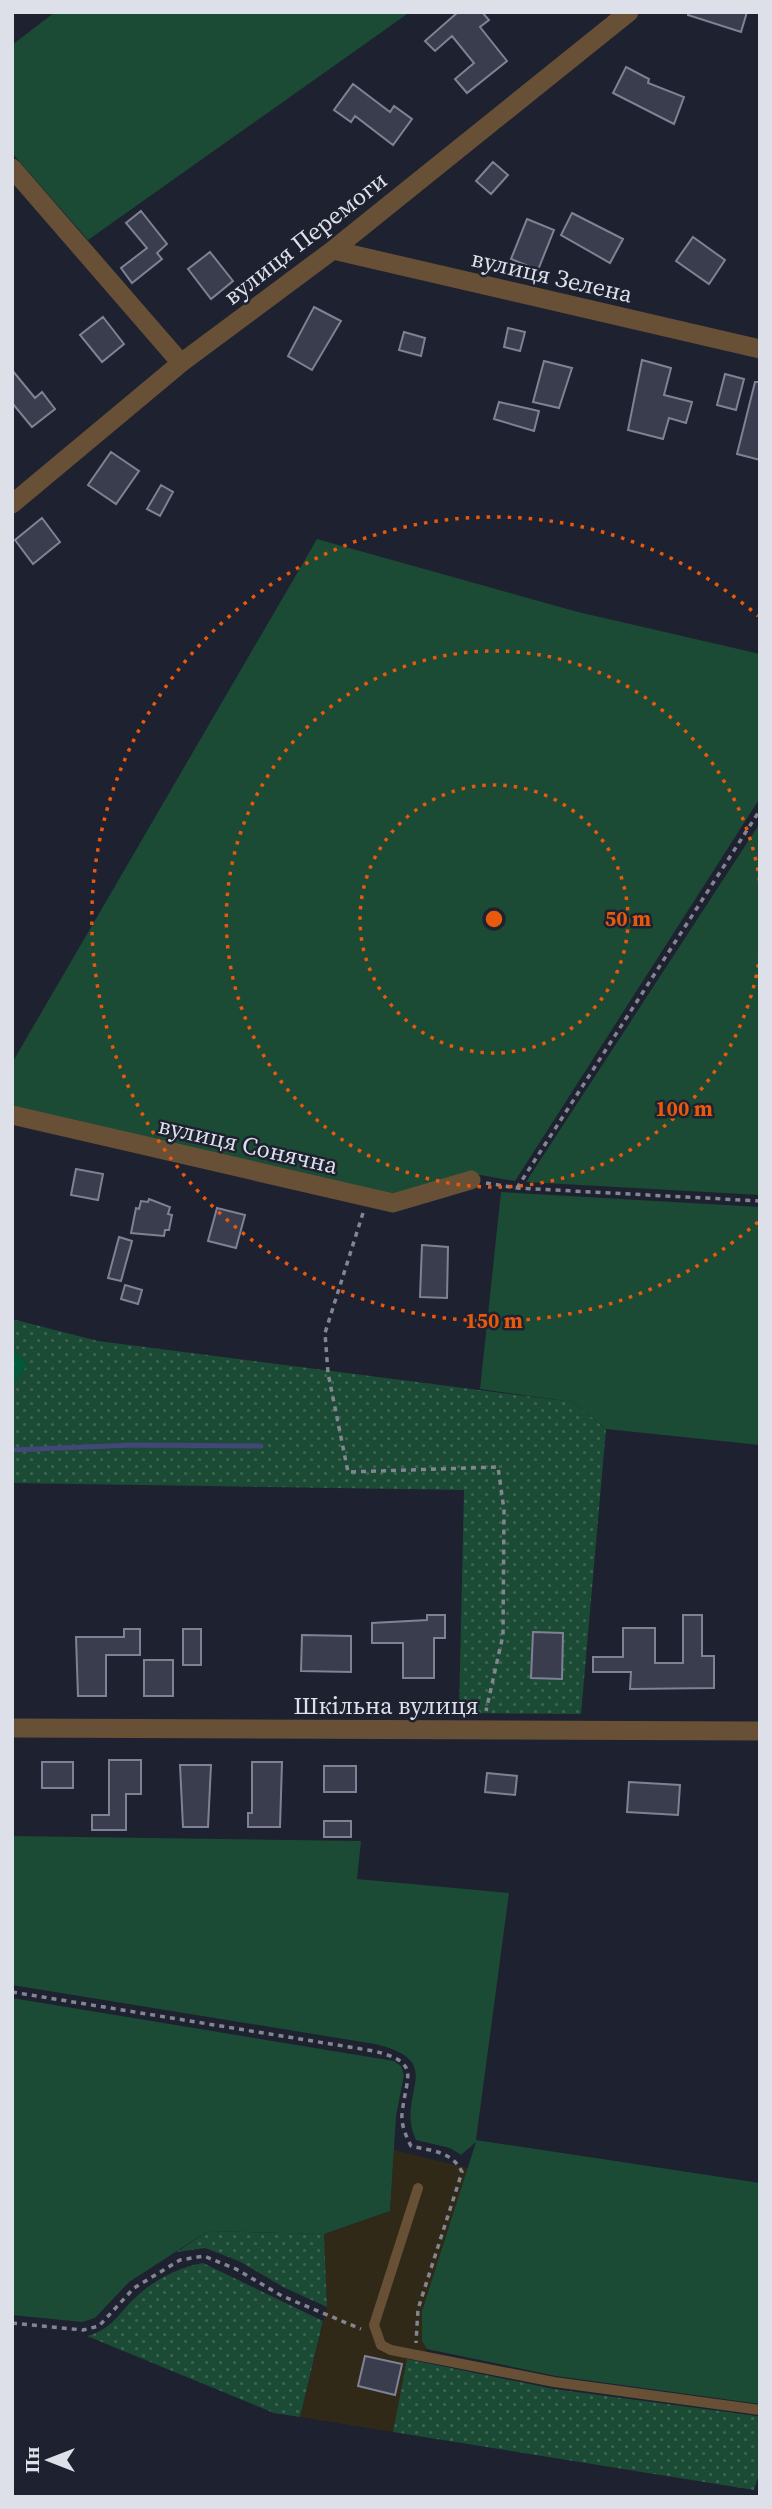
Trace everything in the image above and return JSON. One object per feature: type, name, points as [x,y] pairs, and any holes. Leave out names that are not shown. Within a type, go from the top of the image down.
[{"type":"street","name":"вулиця Перемоги","points":[[12,504],[181,363],[333,250],[629,12]]},
{"type":"street","points":[[12,168],[181,363]]},
{"type":"street","name":"вулиця Зелена","points":[[333,250],[760,349]]},
{"type":"street","name":"вулиця Сонячна","points":[[12,1115],[366,1199],[393,1203],[471,1180]]},
{"type":"street","name":"Шкільна вулиця","points":[[12,1728],[760,1731]]},
{"type":"lane","points":[[418,2188],[374,2325],[375,2336],[381,2345],[391,2350],[554,2382],[760,2410]]},
{"type":"path","points":[[517,1188],[760,810]]},
{"type":"path","points":[[471,1180],[517,1188],[760,1201]]},
{"type":"path","points":[[366,1199],[325,1333],[328,1373],[348,1472],[498,1467],[504,1510],[503,1635],[481,1730]]},
{"type":"path","points":[[12,1992],[374,2051],[397,2056],[405,2063],[410,2075],[402,2116],[411,2146],[447,2155],[456,2160],[462,2172],[418,2309],[416,2344],[426,2356]]},
{"type":"path","points":[[12,2323],[83,2330],[99,2326],[134,2288],[180,2260],[204,2256],[236,2269],[282,2296],[375,2336]]},
{"type":"shaded area","points":[[394,2150],[468,2168],[422,2311],[422,2341],[427,2349],[425,2362],[407,2359],[393,2432],[300,2417],[327,2307],[324,2234],[390,2211]]},
{"type":"green space","points":[[55,12],[410,12],[88,240],[12,153],[12,45]]},
{"type":"green space","points":[[317,539],[578,612],[760,654],[760,798],[515,1181],[469,1173],[393,1195],[12,1108],[12,1063]]},
{"type":"green space","points":[[760,823],[760,1195],[526,1182]]},
{"type":"green space","points":[[501,1192],[760,1207],[760,1445],[606,1429],[573,1402],[480,1389]]},
{"type":"green space","points":[[12,1319],[98,1341],[573,1402],[606,1429],[581,1714],[459,1713],[464,1490],[12,1483],[12,1386],[27,1365],[12,1347]]},
{"type":"green space","points":[[12,1347],[27,1365],[12,1386]]},
{"type":"green space","points":[[12,1836],[361,1841],[357,1879],[509,1893],[476,2140],[760,2183],[760,2404],[556,2376],[427,2349],[422,2341],[422,2311],[476,2142],[461,2155],[450,2148],[416,2140],[411,2123],[415,2070],[410,2060],[397,2051],[375,2044],[12,1985]]},
{"type":"green space","points":[[12,1998],[394,2061],[401,2066],[404,2075],[396,2116],[390,2211],[324,2234],[208,2231],[129,2282],[95,2318],[82,2322],[12,2315]]},
{"type":"green space","points":[[208,2231],[324,2234],[327,2307],[285,2288],[239,2261],[205,2248],[177,2252]]},
{"type":"green space","points":[[203,2263],[323,2321],[300,2417],[274,2413],[87,2336],[110,2324],[138,2295],[153,2284],[169,2274]]},
{"type":"green space","points":[[407,2359],[554,2389],[760,2417],[760,2471],[754,2490],[393,2432]]},
{"type":"building","points":[[458,12],[482,12],[489,20],[480,27],[507,61],[467,93],[455,79],[474,63],[452,36],[435,51],[425,41]]},
{"type":"building","points":[[688,12],[747,12],[741,32],[688,15]]},
{"type":"building","points":[[626,67],[649,79],[648,83],[684,97],[674,124],[613,93]]},
{"type":"building","points":[[353,84],[390,112],[394,106],[412,119],[393,145],[355,116],[351,122],[334,110]]},
{"type":"building","points":[[493,162],[508,175],[491,194],[476,181]]},
{"type":"building","points":[[141,211],[167,244],[157,253],[162,259],[132,283],[121,268],[147,248],[126,223]]},
{"type":"building","points":[[572,213],[623,239],[610,263],[561,235]]},
{"type":"building","points":[[527,219],[554,230],[538,270],[511,259]]},
{"type":"building","points":[[693,237],[725,260],[709,284],[676,261]]},
{"type":"building","points":[[210,252],[233,281],[211,299],[188,269]]},
{"type":"building","points":[[314,307],[341,321],[312,370],[288,356]]},
{"type":"building","points":[[103,317],[124,344],[102,362],[80,335]]},
{"type":"building","points":[[508,328],[525,332],[520,351],[504,347]]},
{"type":"building","points":[[404,332],[425,338],[421,356],[399,350]]},
{"type":"building","points":[[642,360],[671,368],[664,395],[692,402],[686,423],[669,418],[663,439],[628,430]]},
{"type":"building","points":[[544,361],[572,368],[559,408],[533,402]]},
{"type":"building","points":[[12,370],[35,398],[42,392],[55,409],[32,427],[12,403]]},
{"type":"building","points":[[725,374],[744,379],[736,410],[717,405]]},
{"type":"building","points":[[755,382],[760,382],[760,460],[737,454]]},
{"type":"building","points":[[499,402],[539,411],[534,431],[494,419]]},
{"type":"building","points":[[111,452],[139,471],[116,504],[88,485]]},
{"type":"building","points":[[161,485],[173,492],[160,516],[147,509]]},
{"type":"building","points":[[42,518],[60,542],[33,564],[15,540]]},
{"type":"building","points":[[76,1169],[103,1174],[98,1200],[71,1195]]},
{"type":"building","points":[[149,1199],[170,1207],[168,1214],[172,1215],[169,1230],[165,1230],[164,1236],[131,1233],[136,1208],[139,1209],[141,1201],[148,1202]]},
{"type":"building","points":[[217,1208],[245,1215],[236,1248],[208,1241]]},
{"type":"building","points":[[119,1237],[132,1241],[121,1281],[108,1278]]},
{"type":"building","points":[[422,1245],[448,1247],[447,1298],[420,1297]]},
{"type":"building","points":[[125,1285],[142,1290],[138,1304],[121,1299]]},
{"type":"building","points":[[427,1615],[445,1615],[445,1638],[434,1638],[434,1678],[403,1678],[403,1643],[372,1643],[372,1623],[427,1620]]},
{"type":"building","points":[[683,1615],[702,1615],[702,1656],[714,1656],[714,1688],[630,1689],[631,1672],[593,1672],[593,1657],[623,1657],[623,1628],[655,1628],[655,1663],[683,1663]]},
{"type":"building","points":[[124,1629],[140,1629],[140,1655],[106,1655],[106,1696],[78,1696],[76,1637],[124,1637]]},
{"type":"building","points":[[183,1629],[201,1629],[201,1665],[183,1665]]},
{"type":"building","points":[[533,1632],[563,1633],[562,1679],[531,1678]]},
{"type":"building","points":[[302,1635],[351,1636],[351,1672],[301,1671]]},
{"type":"building","points":[[144,1660],[173,1660],[173,1696],[144,1696]]},
{"type":"building","points":[[109,1760],[141,1760],[141,1794],[126,1794],[126,1830],[92,1830],[92,1815],[109,1815]]},
{"type":"building","points":[[42,1762],[73,1762],[73,1788],[42,1788]]},
{"type":"building","points":[[252,1762],[282,1762],[280,1827],[248,1827],[248,1813],[252,1813]]},
{"type":"building","points":[[180,1765],[211,1765],[208,1827],[183,1827]]},
{"type":"building","points":[[324,1766],[356,1766],[356,1792],[324,1792]]},
{"type":"building","points":[[487,1773],[517,1776],[515,1795],[485,1792]]},
{"type":"building","points":[[629,1782],[680,1785],[678,1815],[627,1812]]},
{"type":"building","points":[[324,1821],[351,1821],[351,1837],[324,1837]]},
{"type":"building","points":[[365,2356],[402,2364],[395,2395],[358,2386]]},
{"type":"waterway","points":[[12,1450],[133,1445],[261,1446]]}]
